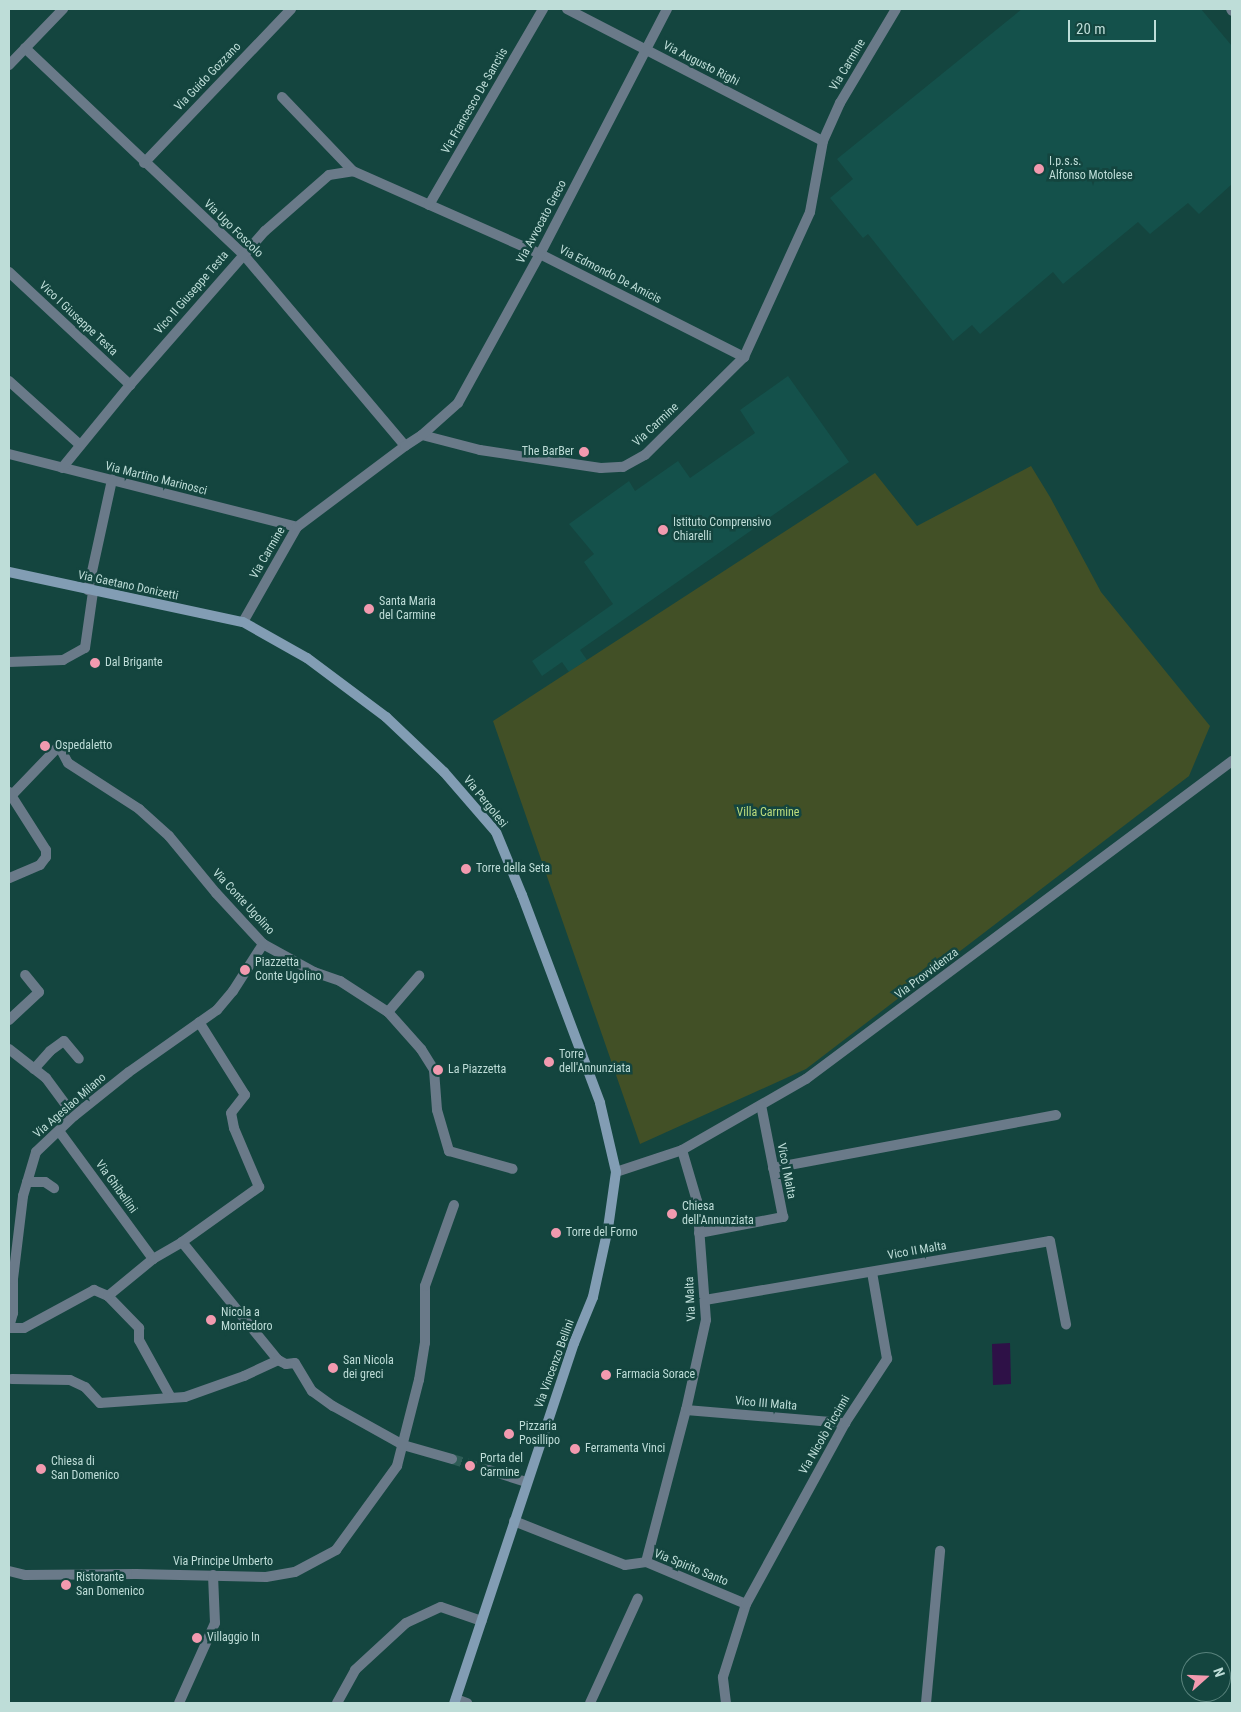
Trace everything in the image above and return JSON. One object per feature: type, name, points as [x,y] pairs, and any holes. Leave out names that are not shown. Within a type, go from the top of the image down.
[{"type":"street","points":[[9,65],[63,9]]},
{"type":"street","name":"Via Guido Gozzano","points":[[144,163],[291,9]]},
{"type":"street","name":"Via Francesco De Sanctis","points":[[429,205],[542,9]]},
{"type":"street","name":"Via Augusto Righi","points":[[567,9],[824,141]]},
{"type":"street","name":"Via Avvocato Greco","points":[[422,435],[458,403],[540,254],[667,9]]},
{"type":"street","name":"Via Carmine","points":[[243,622],[297,528],[422,435],[480,450],[601,468],[623,467],[645,454],[744,357],[810,212],[824,141],[840,102],[896,9]]},
{"type":"street","name":"Via Ugo Foscolo","points":[[25,48],[144,163],[243,254],[405,446]]},
{"type":"street","points":[[282,97],[353,171]]},
{"type":"street","name":"Via Edmondo De Amicis","points":[[353,171],[540,254],[744,357]]},
{"type":"street","name":"Vico II Giuseppe Testa","points":[[62,468],[130,385],[265,231],[329,175],[353,171]]},
{"type":"street","name":"Vico I Giuseppe Testa","points":[[9,272],[130,385]]},
{"type":"street","points":[[9,381],[80,446]]},
{"type":"street","name":"Via Martino Marinosci","points":[[9,454],[297,528]]},
{"type":"street","points":[[9,662],[63,660],[85,648],[90,591],[112,480]]},
{"type":"street","name":"Via Gaetano Donizetti","points":[[9,572],[90,591],[243,622]]},
{"type":"street","name":"Via Pergolesi","points":[[243,622],[307,658],[386,717],[444,772],[496,832],[600,1103],[616,1172]]},
{"type":"street","name":"Via Conte Ugolino","points":[[10,794],[59,746],[68,763],[139,809],[163,831],[263,944],[314,972],[340,981],[388,1012],[421,1048],[434,1070],[437,1110],[449,1151],[513,1169]]},
{"type":"street","name":"Via Provvidenza","points":[[616,1172],[682,1150],[806,1079],[1232,761]]},
{"type":"street","points":[[9,878],[40,865],[46,857],[46,850],[10,794]]},
{"type":"street","name":"Via Ageslao Milano","points":[[9,1328],[13,1313],[13,1279],[23,1196],[36,1152],[74,1116],[129,1072],[217,1010],[233,991],[263,944]]},
{"type":"street","points":[[9,1020],[39,992],[25,975]]},
{"type":"street","points":[[388,1012],[419,976]]},
{"type":"street","points":[[108,1296],[153,1258],[182,1242],[259,1187],[234,1128],[231,1113],[245,1095],[199,1022]]},
{"type":"street","points":[[34,1069],[50,1051],[64,1040],[79,1060]]},
{"type":"street","points":[[9,1049],[46,1078],[74,1116]]},
{"type":"street","name":"Vico I Malta","points":[[699,1233],[782,1217],[761,1105]]},
{"type":"street","points":[[773,1168],[1056,1115]]},
{"type":"street","name":"Via Ghibellini","points":[[59,1131],[153,1258]]},
{"type":"street","name":"Via Malta","points":[[646,1562],[686,1410],[706,1320],[697,1201],[682,1150]]},
{"type":"street","name":"Via Vincenzo Bellini","points":[[455,1701],[574,1343],[593,1297],[608,1228],[616,1172]]},
{"type":"street","points":[[27,1182],[45,1182],[54,1188]]},
{"type":"street","name":"Via Principe Umberto","points":[[9,1571],[25,1575],[213,1575],[266,1577],[295,1572],[336,1550],[397,1466],[419,1380],[425,1343],[425,1286],[454,1205]]},
{"type":"street","name":"Vico II Malta","points":[[704,1300],[1050,1241],[1066,1324]]},
{"type":"street","points":[[182,1242],[278,1360],[286,1364],[295,1363],[312,1391],[333,1406],[403,1445],[452,1459]]},
{"type":"street","name":"Via Nicolò Piccinni","points":[[723,1701],[723,1678],[746,1604],[844,1423],[887,1358],[872,1272]]},
{"type":"street","points":[[9,1328],[24,1328],[94,1290],[108,1296],[139,1328],[138,1340],[171,1398]]},
{"type":"street","points":[[10,1380],[70,1380],[85,1387],[100,1403],[185,1397],[236,1379],[278,1360]]},
{"type":"street","name":"Vico III Malta","points":[[686,1410],[844,1423]]},
{"type":"street","points":[[489,1470],[527,1482]]},
{"type":"street","name":"Via Spirito Santo","points":[[514,1521],[624,1565],[646,1562],[746,1604]]},
{"type":"street","points":[[926,1703],[940,1551]]},
{"type":"street","points":[[179,1703],[215,1623],[213,1575]]},
{"type":"street","points":[[590,1703],[638,1598]]},
{"type":"street","points":[[337,1703],[354,1670],[406,1622],[441,1607],[482,1621]]},
{"type":"street","points":[[455,1701],[467,1703]]},
{"type":"shaded area","name":"I.p.s.s. Alfonso Motolese","points":[[1022,9],[1201,9],[1232,46],[1232,184],[1199,214],[1188,203],[1150,234],[1138,222],[1063,284],[1053,272],[980,334],[972,325],[953,341],[868,234],[863,238],[830,198],[853,179],[837,159]]},
{"type":"shaded area","name":"Istituto Comprensivo Chiarelli","points":[[788,376],[849,462],[580,650],[587,660],[569,672],[562,662],[542,676],[532,661],[613,604],[584,562],[594,554],[569,524],[629,481],[635,491],[678,461],[690,478],[755,433],[740,410]]},
{"type":"shaded area","points":[[1010,1343],[1011,1384],[993,1385],[992,1344]]},
{"type":"green space","name":"Villa Carmine","points":[[1031,466],[1050,497],[1101,592],[1210,726],[1189,776],[806,1069],[640,1144],[493,721],[875,473],[917,526]]},
{"type":"tunnel","points":[[452,1459],[489,1470]]},
{"type":"place","name":"I.p.s.s. Alfonso Motolese","points":[[1039,169]]},
{"type":"place","name":"The BarBer","points":[[584,452]]},
{"type":"place","name":"Istituto Comprensivo Chiarelli","points":[[663,530]]},
{"type":"place","name":"Santa Maria del Carmine","points":[[369,609]]},
{"type":"place","name":"Dal Brigante","points":[[95,663]]},
{"type":"place","name":"Ospedaletto","points":[[45,746]]},
{"type":"place","name":"Torre della Seta","points":[[466,869]]},
{"type":"place","name":"Piazzetta Conte Ugolino","points":[[245,970]]},
{"type":"place","name":"Torre dell'Annunziata","points":[[549,1062]]},
{"type":"place","name":"La Piazzetta","points":[[438,1070]]},
{"type":"place","name":"Chiesa dell'Annunziata","points":[[672,1214]]},
{"type":"place","name":"Torre del Forno","points":[[556,1233]]},
{"type":"place","name":"Nicola a Montedoro","points":[[211,1320]]},
{"type":"place","name":"San Nicola dei greci","points":[[333,1368]]},
{"type":"place","name":"Farmacia Sorace","points":[[606,1375]]},
{"type":"place","name":"Pizzaria Posillipo","points":[[509,1434]]},
{"type":"place","name":"Ferramenta Vinci","points":[[575,1449]]},
{"type":"place","name":"Porta del Carmine","points":[[470,1466]]},
{"type":"place","name":"Chiesa di San Domenico","points":[[41,1469]]},
{"type":"place","name":"Ristorante San Domenico","points":[[66,1585]]},
{"type":"place","name":"Villaggio In","points":[[197,1638]]}]
